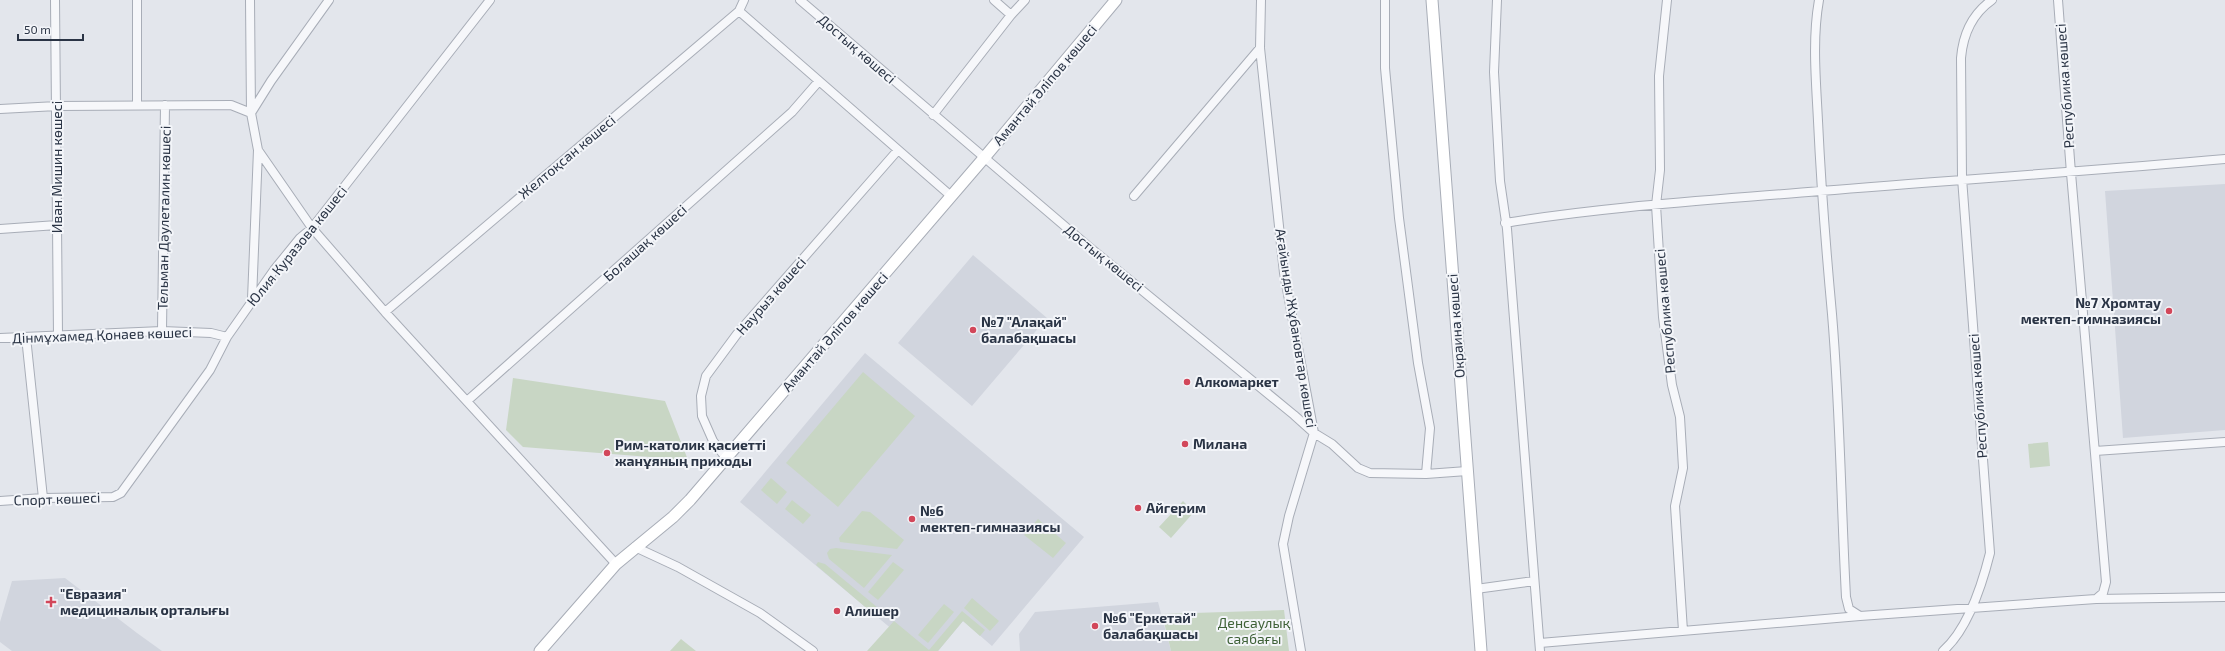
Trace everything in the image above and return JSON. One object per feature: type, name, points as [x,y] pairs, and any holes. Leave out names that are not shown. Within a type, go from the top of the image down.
[{"type":"main road","name":"Амантай Әліпов көшесі","points":[[540,651],[616,564],[677,513],[726,458],[984,158],[1116,0]]},
{"type":"main road","name":"Окраина көшесі","points":[[1432,0],[1481,651]]},
{"type":"street","name":"Иван Мишин көшесі","points":[[55,0],[58,335]]},
{"type":"street","points":[[137,0],[137,105]]},
{"type":"street","points":[[250,0],[251,113],[258,150],[252,300]]},
{"type":"street","points":[[251,113],[271,81],[329,0]]},
{"type":"street","name":"Юлия Куразова көшесі","points":[[113,497],[127,486],[210,370],[227,337],[252,300],[300,238],[312,228],[490,0]]},
{"type":"street","name":"Желтоқсан көшесі","points":[[385,312],[739,11],[744,0]]},
{"type":"street","name":"Достық көшесі","points":[[800,0],[984,158],[1294,414],[1314,433],[1332,444],[1358,468],[1370,473],[1426,474],[1467,471]]},
{"type":"street","points":[[994,0],[1011,15]]},
{"type":"street","points":[[933,115],[1011,15],[1025,0]]},
{"type":"street","name":"Ағайынды Жұбановтар көшесі","points":[[1261,0],[1260,48],[1284,273],[1314,433],[1289,516],[1283,544],[1301,651]]},
{"type":"street","points":[[1385,0],[1385,68],[1398,218],[1418,363],[1430,428],[1426,474]]},
{"type":"street","points":[[1497,0],[1494,72],[1500,181],[1505,223],[1540,647],[1683,631],[1860,616],[1970,610],[2096,600],[2225,597]]},
{"type":"street","name":"Республика көшесі","points":[[1667,0],[1659,76],[1660,170],[1656,205],[1662,318],[1672,385],[1680,417],[1683,468],[1675,506],[1683,631]]},
{"type":"street","points":[[1819,0],[1815,20],[1821,191],[1839,396],[1839,475],[1846,597],[1849,609],[1860,616]]},
{"type":"street","name":"Республика көшесі","points":[[1943,651],[1952,643],[1970,610],[1982,584],[1990,553],[1962,178],[1963,42],[1968,26],[1992,0]]},
{"type":"street","name":"Республика көшесі","points":[[2058,0],[2071,173],[2106,582],[2103,593],[2096,600]]},
{"type":"street","points":[[739,11],[951,196]]},
{"type":"street","points":[[1134,196],[1260,48]]},
{"type":"street","name":"Болашақ көшесі","points":[[467,401],[792,112],[818,81]]},
{"type":"street","name":"Тельман Дәулеталин көшесі","points":[[162,331],[166,105]]},
{"type":"street","points":[[0,109],[57,106],[231,105],[251,113]]},
{"type":"street","points":[[258,150],[312,228],[385,312],[616,564]]},
{"type":"street","name":"Наурыз көшесі","points":[[726,458],[713,441],[702,416],[701,396],[706,376],[737,334],[898,150]]},
{"type":"street","points":[[1505,223],[1541,217],[1656,205],[1962,178],[2071,173],[2225,159]]},
{"type":"street","points":[[0,229],[57,225]]},
{"type":"street","name":"Дінмұхамед Қонаев көшесі","points":[[0,338],[162,331],[211,333],[227,337]]},
{"type":"street","points":[[26,337],[42,498]]},
{"type":"street","points":[[2095,451],[2225,442]]},
{"type":"street","name":"Спорт көшесі","points":[[0,501],[42,498],[113,497]]},
{"type":"street","points":[[636,547],[678,567],[760,613],[813,651]]},
{"type":"street","points":[[1476,589],[1534,581]]},
{"type":"shaded area","name":"№7 Хромтау мектеп-гимназиясы","points":[[2225,184],[2225,430],[2123,438],[2105,191]]},
{"type":"shaded area","name":"№7 \"Алақай\" балабақшасы","points":[[973,255],[1047,318],[972,406],[898,343]]},
{"type":"shaded area","name":"№6 мектеп-гимназиясы","points":[[865,353],[1084,537],[992,646],[963,621],[938,651],[918,651],[740,502]]},
{"type":"shaded area","name":"\"Евразия\" медициналық орталығы","points":[[65,578],[162,651],[12,651],[0,642],[0,622],[12,581]]},
{"type":"shaded area","name":"№6 \"Еркетай\" балабақшасы","points":[[1158,602],[1171,651],[1020,651],[1019,634],[1035,612]]},
{"type":"green space","points":[[863,372],[915,416],[838,507],[786,463]]},
{"type":"green space","points":[[513,378],[665,401],[688,460],[523,447],[506,430]]},
{"type":"green space","points":[[2048,442],[2050,466],[2030,468],[2028,444]]},
{"type":"green space","points":[[771,478],[787,492],[777,504],[761,490]]},
{"type":"green space","points":[[792,500],[811,515],[803,524],[785,509]]},
{"type":"green space","points":[[1183,501],[1194,512],[1171,538],[1159,527]]},
{"type":"green space","points":[[862,511],[870,512],[904,540],[897,549],[840,542],[839,538]]},
{"type":"green space","points":[[1038,519],[1066,543],[1053,558],[1024,535]]},
{"type":"green space","points":[[836,548],[892,555],[864,588],[829,559],[827,553],[830,549]]},
{"type":"green space","points":[[818,562],[825,564],[883,612],[878,618],[816,565]]},
{"type":"green space","points":[[893,562],[904,570],[878,600],[868,592]]},
{"type":"green space","points":[[972,598],[999,621],[990,631],[964,608]]},
{"type":"green space","points":[[944,604],[954,612],[928,643],[918,635]]},
{"type":"green space","name":"Денсаулық саябағы","points":[[1284,610],[1289,651],[1171,651],[1162,614]]},
{"type":"green space","points":[[962,611],[985,630],[980,636],[963,621],[938,651],[867,651],[894,621],[929,650]]},
{"type":"green space","points":[[681,639],[696,651],[670,651]]},
{"type":"place","name":"№7 Хромтау мектеп-гимназиясы","points":[[2169,311]]},
{"type":"place","name":"№7 \"Алақай\" балабақшасы","points":[[973,330]]},
{"type":"place","name":"Алкомаркет","points":[[1187,382]]},
{"type":"place","name":"Милана","points":[[1185,444]]},
{"type":"place","name":"Рим-католик қасиетті жанұяның приходы","points":[[607,453]]},
{"type":"place","name":"Айгерим","points":[[1138,508]]},
{"type":"place","name":"№6 мектеп-гимназиясы","points":[[912,519]]},
{"type":"place","name":"\"Евразия\" медициналық орталығы","points":[[51,602]]},
{"type":"place","name":"Алишер","points":[[837,611]]},
{"type":"place","name":"№6 \"Еркетай\" балабақшасы","points":[[1095,626]]}]
